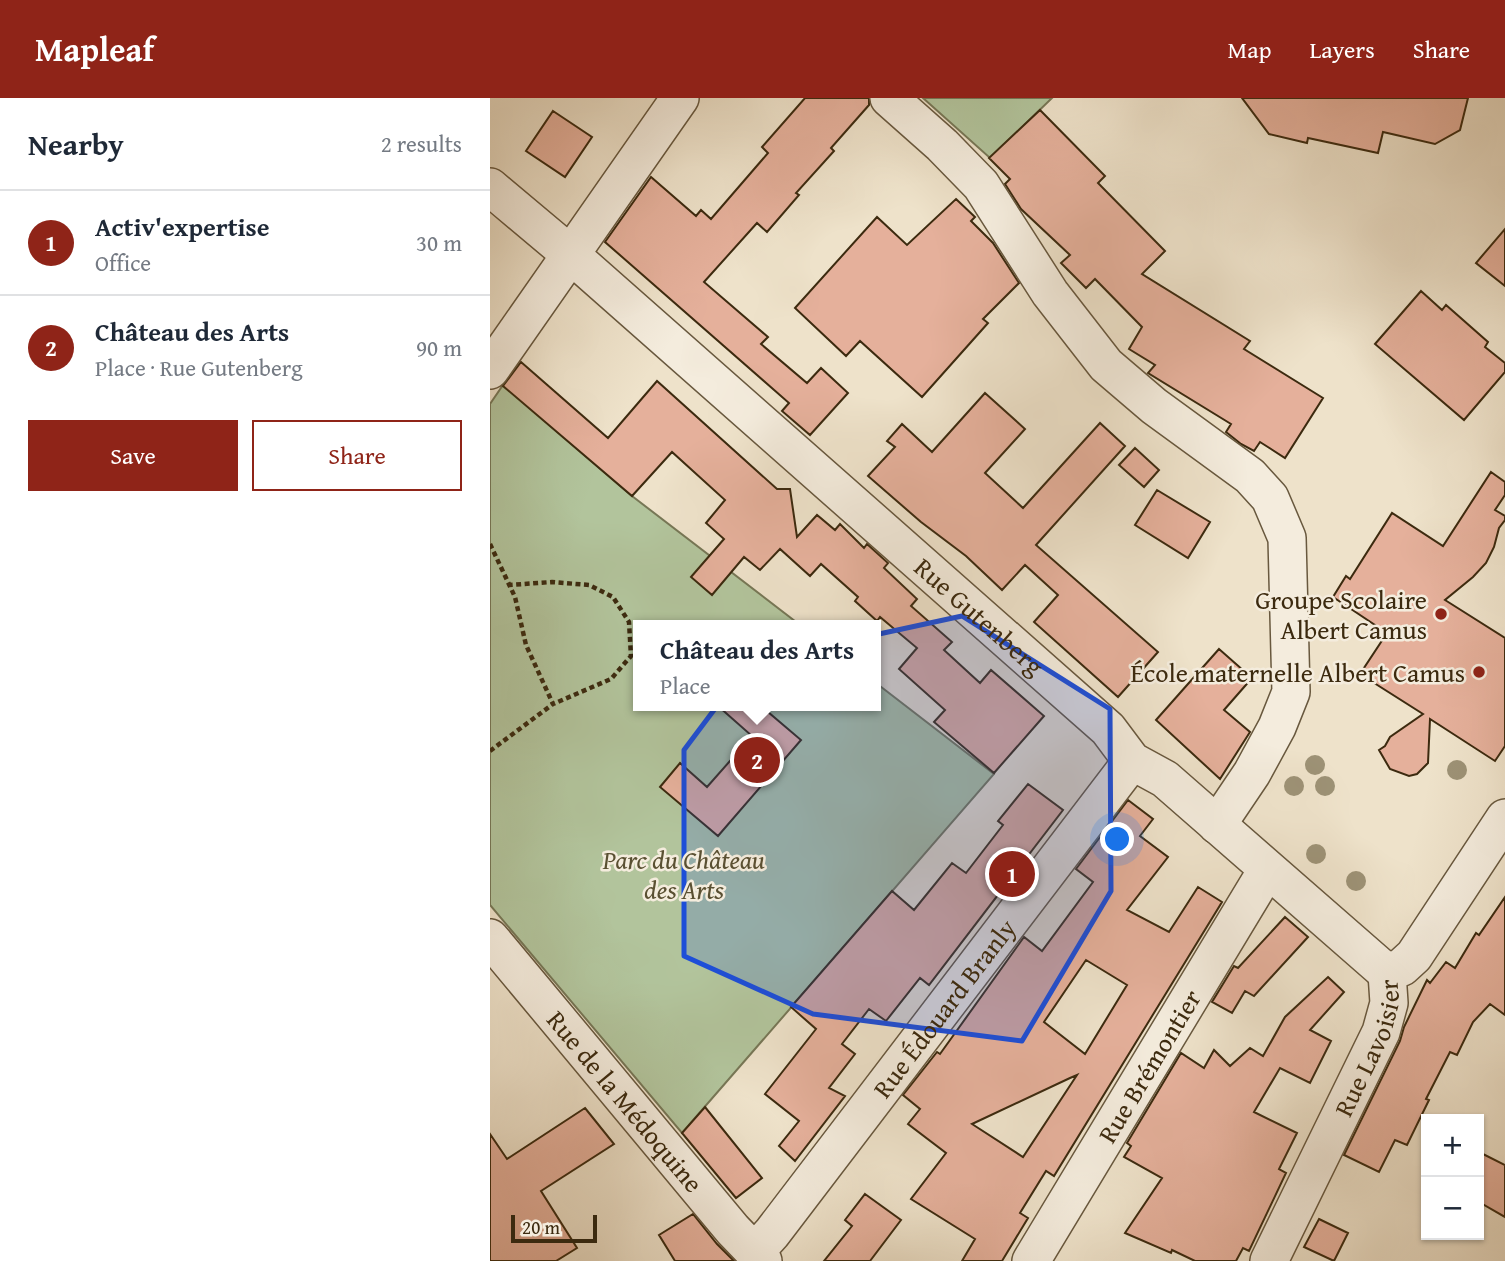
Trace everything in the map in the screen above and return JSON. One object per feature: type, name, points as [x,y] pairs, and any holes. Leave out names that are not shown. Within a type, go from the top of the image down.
[{"type":"street","points":[[490,370],[680,98]]},
{"type":"street","points":[[889,98],[942,145],[981,185],[1050,293],[1106,365],[1154,406],[1250,476],[1270,498],[1287,538],[1291,692],[1277,727],[1252,773],[1217,825]]},
{"type":"street","name":"Rue Gutenberg","points":[[490,187],[571,255],[1108,729],[1132,761],[1165,779],[1387,973]]},
{"type":"street","name":"Rue Édouard Branly","points":[[759,1257],[772,1233],[1132,761]]},
{"type":"street","name":"Rue Lavoisier","points":[[1269,1261],[1381,1032],[1389,1003],[1387,973],[1402,967],[1414,956],[1505,818]]},
{"type":"street","name":"Rue Brémontier","points":[[1031,1261],[1267,870]]},
{"type":"street","name":"Rue de la Médoquine","points":[[490,938],[759,1257]]},
{"type":"path","points":[[490,544],[515,597],[526,645],[554,704]]},
{"type":"path","points":[[490,751],[554,704],[611,679],[631,656],[629,622],[613,597],[589,585],[552,582],[509,585]]},
{"type":"highlighted area","points":[[962,616],[1110,709],[1111,891],[1022,1041],[813,1014],[684,956],[684,750],[750,662]]},
{"type":"green space","points":[[923,98],[1052,98],[990,158]]},
{"type":"green space","name":"Parc du Château des Arts","points":[[503,385],[632,496],[793,620],[633,620],[633,711],[881,711],[881,687],[994,774],[682,1133],[490,905],[490,404]]},
{"type":"building","points":[[805,98],[869,98],[869,105],[831,148],[834,151],[796,193],[799,195],[767,232],[757,223],[704,282],[768,337],[761,344],[807,383],[821,368],[848,393],[810,435],[782,411],[789,403],[605,242],[651,177],[696,216],[701,210],[711,219],[768,153],[762,147]]},
{"type":"building","points":[[1242,98],[1468,98],[1460,130],[1435,144],[1383,132],[1378,153],[1308,138],[1307,143],[1269,134]]},
{"type":"building","points":[[1040,110],[1105,176],[1098,183],[1165,251],[1142,274],[1250,341],[1244,349],[1323,398],[1285,458],[1260,442],[1254,451],[1241,444],[1226,432],[1231,424],[1148,373],[1155,365],[1129,349],[1142,327],[1095,279],[1086,288],[1061,263],[1070,255],[1021,209],[1005,184],[1010,179],[989,158]]},
{"type":"building","points":[[553,111],[592,137],[565,177],[526,151]]},
{"type":"building","points":[[956,199],[975,217],[971,221],[993,243],[1019,283],[983,319],[988,323],[922,397],[860,341],[846,356],[795,308],[877,217],[907,245]]},
{"type":"building","points":[[1505,229],[1505,286],[1476,263]]},
{"type":"building","points":[[1421,291],[1442,310],[1446,305],[1488,342],[1485,347],[1505,363],[1505,372],[1464,420],[1375,344]]},
{"type":"building","points":[[521,362],[608,438],[657,381],[777,489],[790,489],[797,537],[817,515],[835,530],[840,524],[864,548],[867,544],[888,563],[884,568],[917,599],[911,606],[952,642],[944,650],[980,683],[991,670],[1044,716],[994,773],[934,722],[945,710],[899,669],[917,648],[880,617],[876,620],[855,601],[858,597],[821,564],[810,576],[780,549],[760,570],[744,557],[712,595],[691,577],[724,539],[706,523],[725,500],[672,452],[632,496],[503,386]]},
{"type":"building","points":[[985,393],[1025,429],[985,473],[1023,508],[1100,423],[1125,446],[1036,545],[1158,652],[1118,697],[1034,622],[1058,595],[1025,565],[1002,590],[966,556],[921,522],[868,476],[895,447],[887,441],[902,424],[932,452]]},
{"type":"building","points":[[1135,448],[1159,470],[1144,487],[1119,465]]},
{"type":"building","points":[[1491,472],[1505,482],[1505,495],[1495,510],[1505,516],[1505,520],[1499,528],[1486,563],[1445,600],[1505,638],[1505,746],[1495,761],[1430,719],[1428,763],[1417,774],[1409,776],[1390,769],[1379,750],[1390,737],[1423,714],[1360,674],[1387,633],[1333,597],[1346,576],[1350,579],[1392,513],[1443,546]]},
{"type":"building","points":[[1157,490],[1210,522],[1188,558],[1135,525]]},
{"type":"building","points":[[1219,649],[1252,678],[1224,710],[1250,732],[1220,779],[1156,720]]},
{"type":"building","points":[[724,711],[767,711],[801,740],[718,836],[660,787],[680,763],[707,787],[752,736]]},
{"type":"building","points":[[1028,784],[1063,810],[929,985],[920,978],[886,1021],[869,1009],[842,1044],[855,1054],[829,1088],[845,1096],[795,1161],[779,1146],[799,1121],[765,1094],[816,1029],[791,1007],[892,891],[914,910],[952,863],[966,873],[1003,825],[998,821]]},
{"type":"building","points":[[1128,800],[1153,819],[1140,836],[1168,857],[1127,910],[1169,932],[1198,887],[1222,902],[1054,1176],[1046,1171],[1020,1213],[1028,1218],[1002,1261],[962,1261],[975,1239],[911,1199],[946,1153],[908,1124],[920,1109],[903,1095],[937,1052],[940,1054],[1024,937],[1042,951],[1093,882],[1076,869]],"holes":[[[1086,960],[1127,985],[1085,1054],[1044,1022]],[[1077,1075],[1023,1157],[972,1124],[1070,1078]]]},
{"type":"building","points":[[1505,897],[1505,1015],[1490,1004],[1473,1022],[1457,1055],[1450,1052],[1407,1145],[1395,1140],[1379,1172],[1344,1155],[1427,980],[1430,983],[1446,962],[1455,968],[1476,933],[1479,935]]},
{"type":"building","points":[[1285,917],[1308,937],[1254,996],[1245,991],[1232,1013],[1212,1002],[1234,966],[1238,968]]},
{"type":"building","points":[[1328,977],[1344,992],[1310,1030],[1331,1041],[1310,1083],[1280,1068],[1254,1112],[1297,1133],[1279,1169],[1286,1173],[1249,1251],[1243,1248],[1236,1261],[1195,1261],[1125,1233],[1162,1178],[1124,1157],[1131,1146],[1127,1143],[1181,1053],[1204,1068],[1214,1050],[1230,1066],[1250,1048],[1263,1056],[1285,1017]]},
{"type":"building","points":[[705,1107],[762,1178],[736,1198],[682,1133]]},
{"type":"building","points":[[585,1108],[614,1144],[541,1191],[577,1248],[556,1261],[490,1261],[490,1134],[507,1159]]},
{"type":"building","points":[[1484,1154],[1505,1165],[1505,1217],[1484,1205]]},
{"type":"building","points":[[865,1194],[901,1220],[870,1261],[824,1261],[852,1226],[845,1220]]},
{"type":"building","points":[[693,1214],[734,1261],[675,1261],[659,1235]]},
{"type":"building","points":[[1319,1219],[1348,1233],[1334,1261],[1304,1247]]},
{"type":"place","name":"Groupe Scolaire Albert Camus","points":[[1441,614]]},
{"type":"place","name":"École maternelle Albert Camus","points":[[1479,672]]},
{"type":"place","name":"Château des Arts","points":[[757,760]]},
{"type":"place","name":"Activ'expertise","points":[[1012,874]]}]
